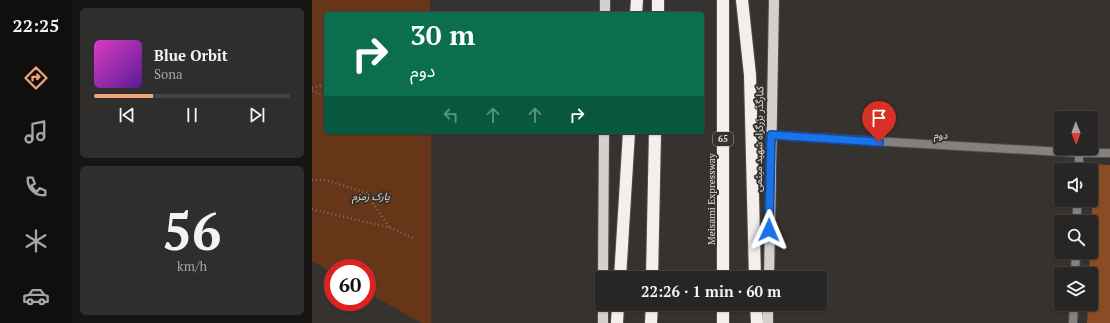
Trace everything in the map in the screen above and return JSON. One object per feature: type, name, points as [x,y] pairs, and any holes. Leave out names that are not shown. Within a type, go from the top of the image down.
[{"type":"highway","points":[[636,12],[637,0]]},
{"type":"highway","points":[[658,0],[658,12]]},
{"type":"highway","name":"Meisami Expressway","points":[[723,0],[723,271]]},
{"type":"highway","points":[[742,0],[750,74],[755,271]]},
{"type":"highway","points":[[620,271],[629,134]]},
{"type":"highway","points":[[652,271],[655,134]]},
{"type":"highway","points":[[617,323],[618,311]]},
{"type":"highway","points":[[651,323],[652,311]]},
{"type":"highway","points":[[723,311],[723,323]]},
{"type":"highway","points":[[756,311],[757,323]]},
{"type":"main road","points":[[605,0],[605,12]]},
{"type":"main road","name":"کنارگذر بزرگراه شهید میثمی","points":[[769,271],[774,0]]},
{"type":"main road","points":[[603,271],[604,134]]},
{"type":"main road","points":[[603,311],[603,323]]},
{"type":"main road","points":[[768,311],[768,323]]},
{"type":"street","name":"دوم","points":[[771,135],[1054,152]]},
{"type":"street","name":"دوم","points":[[1098,153],[1110,153]]},
{"type":"street","points":[[1073,323],[1074,311]]},
{"type":"path","points":[[312,88],[324,85]]},
{"type":"path","points":[[312,91],[324,95]]},
{"type":"path","points":[[312,180],[326,180],[366,193],[391,228]]},
{"type":"path","points":[[312,210],[391,228],[413,238]]},
{"type":"green space","name":"پارک زمزم","points":[[312,0],[430,0],[430,12],[324,12],[324,134],[431,134],[431,323],[421,323],[376,297],[376,259],[324,259],[324,268],[312,261]]},
{"type":"shaded area","points":[[1098,164],[1110,165],[1110,323],[1087,323],[1088,311],[1098,311],[1098,267],[1089,267],[1090,259],[1098,259],[1098,215],[1092,215],[1092,207],[1098,207]]},
{"type":"route","points":[[769,230],[771,135],[879,142]]}]
